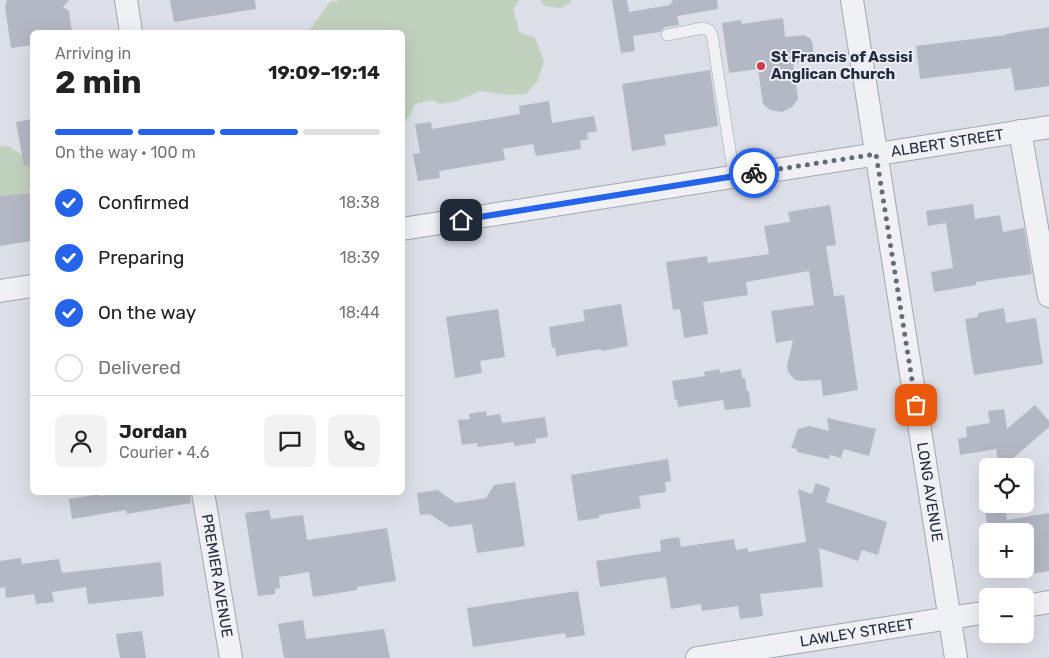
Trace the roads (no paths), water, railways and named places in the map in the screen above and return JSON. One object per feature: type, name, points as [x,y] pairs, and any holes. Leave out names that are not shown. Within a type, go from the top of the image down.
[{"type":"street","points":[[126,0],[131,30]]},
{"type":"street","name":"LONG AVENUE","points":[[852,0],[956,658]]},
{"type":"street","name":"ALBERT STREET","points":[[405,229],[1049,127]]},
{"type":"street","points":[[1020,131],[1049,296]]},
{"type":"street","points":[[0,291],[30,286]]},
{"type":"street","name":"PREMIER AVENUE","points":[[204,495],[231,658]]},
{"type":"street","points":[[1034,604],[1049,602]]},
{"type":"street","name":"LAWLEY STREET","points":[[697,658],[979,613]]},
{"type":"lane","points":[[666,35],[703,28],[709,30],[712,35],[734,176]]},
{"type":"place","name":"St Francis of Assisi Anglican Church","points":[[761,66]]}]
